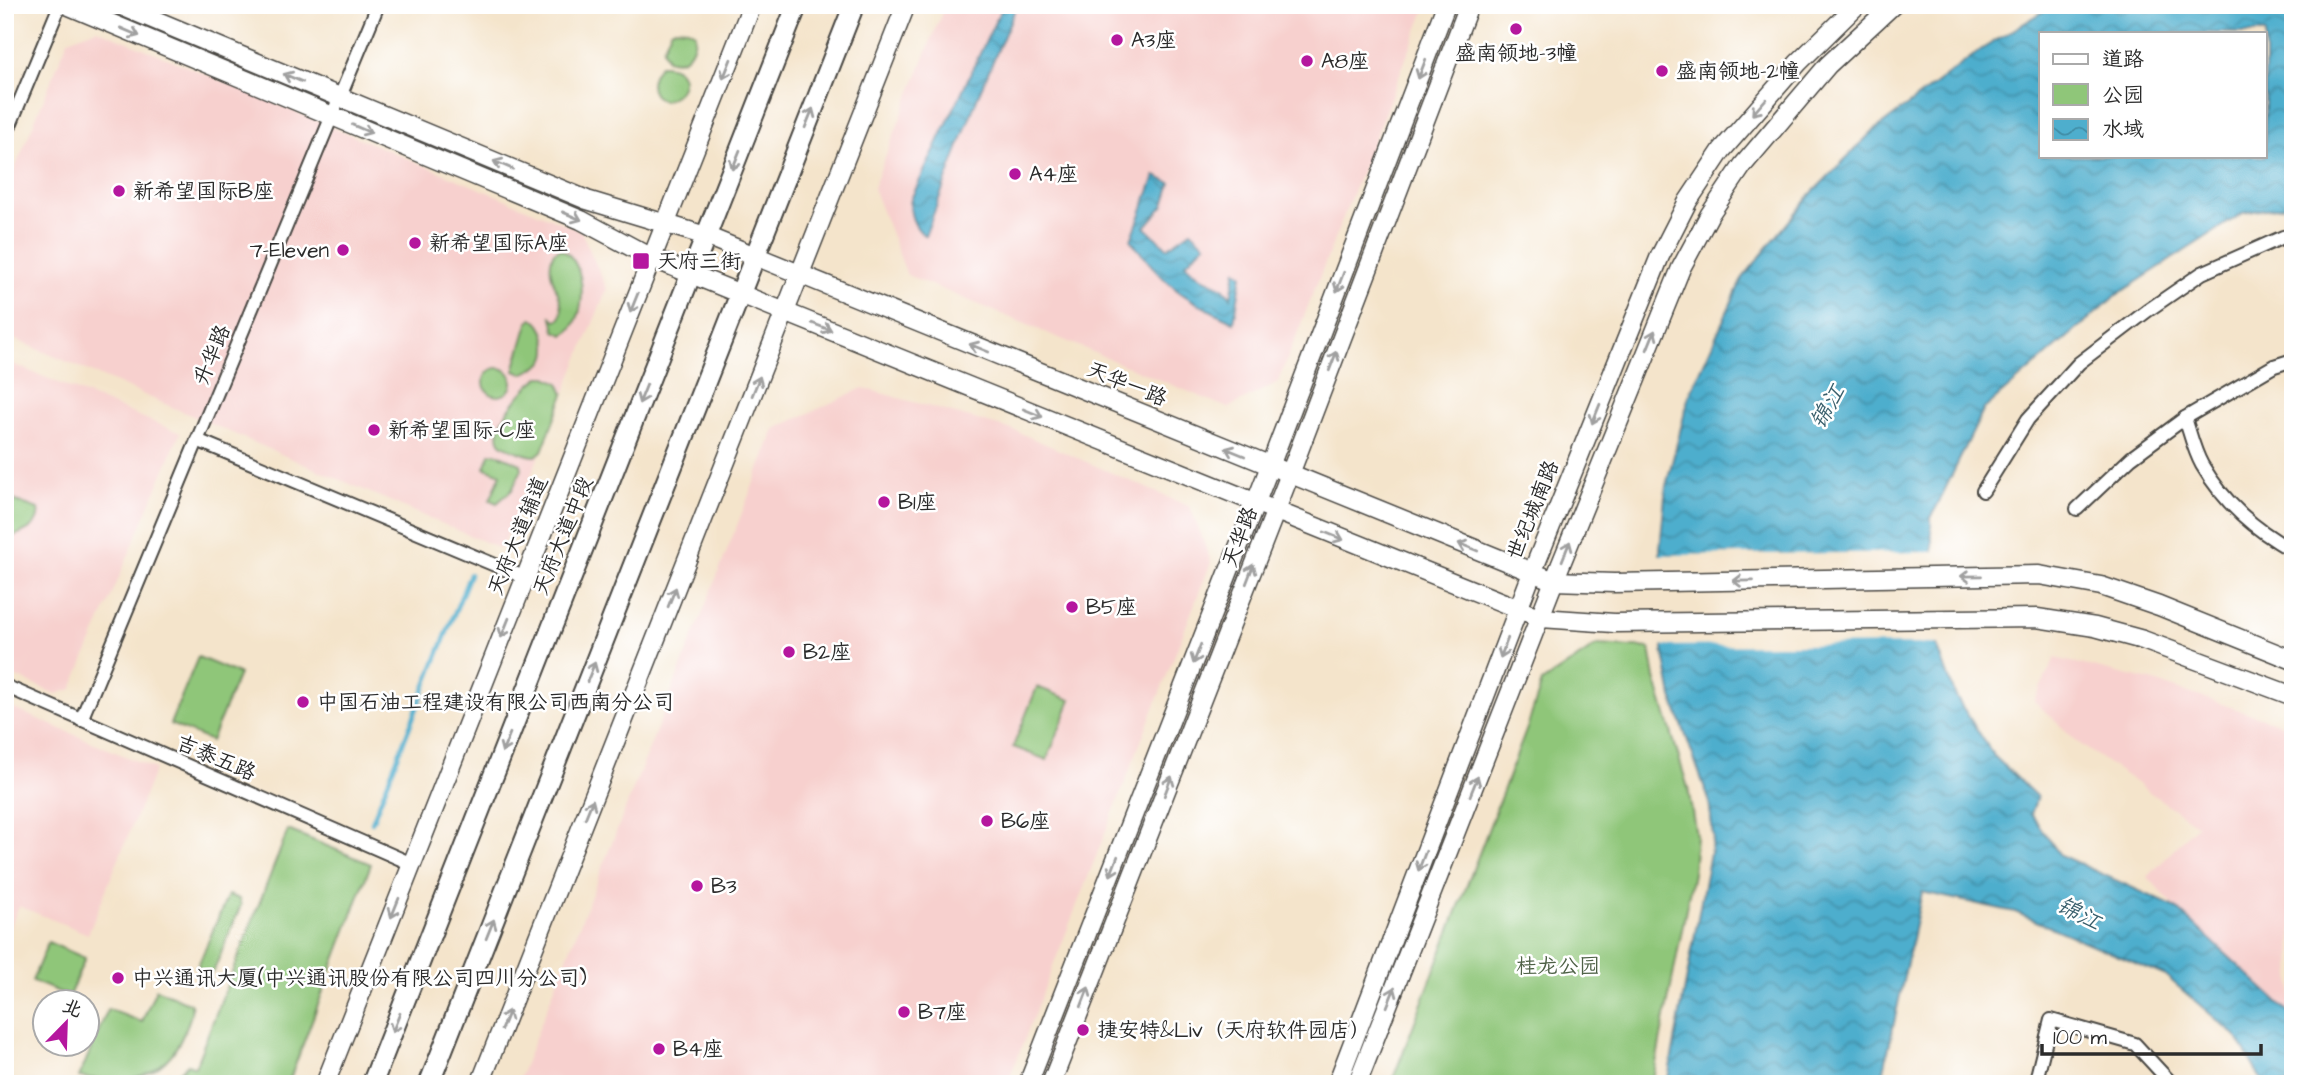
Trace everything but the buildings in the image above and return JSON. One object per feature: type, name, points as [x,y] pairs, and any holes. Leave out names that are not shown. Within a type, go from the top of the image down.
[{"type":"main road","name":"天府大道中段","points":[[372,1084],[797,5]]},
{"type":"main road","points":[[429,1084],[854,5]]},
{"type":"street","points":[[5,137],[60,5]]},
{"type":"street","points":[[67,5],[581,220],[652,258],[740,295],[1541,618],[1614,623],[2037,618],[2095,627],[2143,640],[2290,694]]},
{"type":"street","points":[[119,5],[587,201],[706,236]]},
{"type":"street","name":"升华路","points":[[81,720],[378,5]]},
{"type":"street","name":"天府大道辅道","points":[[325,1084],[752,5]]},
{"type":"street","points":[[480,1084],[906,5]]},
{"type":"street","name":"天华路","points":[[1028,1084],[1270,466],[1446,5]]},
{"type":"street","name":"天华路","points":[[1051,1084],[1290,474],[1469,5]]},
{"type":"street","name":"世纪城南路","points":[[1337,1084],[1532,573],[1660,256],[1688,201],[1730,140],[1798,63],[1857,5]]},
{"type":"street","points":[[1357,1084],[1541,618],[1553,581],[1681,268],[1710,214],[1743,165],[1828,65],[1893,5]]},
{"type":"street","points":[[1983,491],[2028,419],[2079,363],[2202,273],[2293,235]]},
{"type":"street","name":"天华一路","points":[[706,236],[1553,581],[1614,583],[2039,575],[2101,586],[2159,606],[2293,660]]},
{"type":"street","points":[[2077,509],[2132,458],[2185,418],[2274,366],[2293,360]]},
{"type":"street","points":[[2185,418],[2201,463],[2227,501],[2263,534],[2293,551]]},
{"type":"street","points":[[197,440],[526,578]]},
{"type":"street","name":"吉泰五路","points":[[5,686],[412,864]]},
{"type":"street","points":[[2035,1084],[2051,1020],[2135,1044],[2172,1084]]},
{"type":"shaded area","points":[[945,5],[1427,5],[1278,382],[1228,408],[907,275],[873,188]]},
{"type":"shaded area","points":[[97,29],[581,231],[607,289],[501,549],[5,335],[5,193],[68,40]]},
{"type":"shaded area","points":[[5,361],[180,433],[72,689],[56,694],[5,672]]},
{"type":"shaded area","points":[[863,388],[1013,430],[1190,507],[1211,562],[1007,1084],[517,1084],[775,429]]},
{"type":"shaded area","points":[[2055,658],[2159,683],[2293,728],[2291,1015],[2175,907],[2148,877],[2197,825],[2080,744],[2034,701]]},
{"type":"shaded area","points":[[5,705],[155,769],[88,934],[19,906],[5,938]]},
{"type":"green space","points":[[688,29],[695,33],[688,55],[674,61],[667,59],[663,49],[671,30]]},
{"type":"green space","points":[[660,65],[676,68],[683,78],[679,91],[663,101],[654,94],[651,85],[653,75]]},
{"type":"green space","points":[[560,249],[569,255],[576,265],[582,291],[578,318],[564,335],[555,331],[552,317],[560,319],[562,311],[551,270],[554,252]]},
{"type":"green space","points":[[532,319],[537,321],[544,331],[547,352],[542,363],[522,374],[515,371],[515,367],[528,323]]},
{"type":"green space","points":[[498,368],[508,372],[512,382],[508,392],[498,396],[488,392],[484,382],[488,372]]},
{"type":"green space","points":[[540,377],[547,377],[559,383],[564,394],[542,451],[533,456],[504,446],[498,435],[511,406]]},
{"type":"green space","points":[[495,453],[521,464],[522,469],[512,490],[497,503],[490,500],[501,474],[485,468],[490,454]]},
{"type":"green space","points":[[5,497],[38,509],[38,516],[33,526],[5,539]]},
{"type":"green space","name":"桂龙公园","points":[[1597,645],[1650,648],[1655,678],[1688,788],[1696,835],[1693,873],[1652,1084],[1391,1084],[1527,728],[1542,682]]},
{"type":"green space","points":[[198,657],[239,674],[211,741],[170,724]]},
{"type":"green space","points":[[1037,687],[1071,700],[1047,760],[1013,747]]},
{"type":"green space","points":[[288,830],[371,864],[288,1084],[166,1084],[188,1064],[195,1067]]},
{"type":"green space","points":[[228,895],[239,899],[241,905],[214,970],[210,973],[197,968]]},
{"type":"green space","points":[[48,942],[85,958],[72,988],[49,988],[32,981]]},
{"type":"green space","points":[[156,989],[191,1004],[190,1016],[175,1050],[165,1062],[153,1070],[126,1079],[79,1077],[87,1058],[102,1058],[102,1023],[108,1009],[142,1022]]},
{"type":"water","points":[[1003,5],[1017,5],[978,96],[925,236],[913,219],[911,199]]},
{"type":"water","name":"锦江","points":[[2054,5],[2293,5],[2293,204],[2243,213],[2118,294],[1984,409],[1931,518],[1936,643],[1956,697],[1994,756],[2037,797],[2031,814],[2060,855],[2175,907],[2293,1016],[2293,1084],[2264,1084],[2236,1036],[2166,976],[2015,912],[1922,892],[1881,1084],[1667,1084],[1713,837],[1709,800],[1672,697],[1663,649],[1660,549],[1666,486],[1689,396],[1742,279],[1811,194],[1872,132],[1982,49]]},
{"type":"water","points":[[1155,176],[1171,183],[1164,205],[1145,227],[1167,248],[1191,231],[1205,244],[1185,264],[1204,279],[1222,287],[1231,297],[1236,270],[1242,275],[1234,322],[1176,290],[1131,240]]},
{"type":"pier","points":[[1935,552],[1940,644],[1659,646],[1657,555]]},
{"type":"waterway","points":[[372,822],[470,574]]},
{"type":"place","name":"盛南领地-3幢","points":[[1516,29]]},
{"type":"place","name":"A3座","points":[[1117,40]]},
{"type":"place","name":"A8座","points":[[1307,61]]},
{"type":"place","name":"盛南领地-2幢","points":[[1662,71]]},
{"type":"place","name":"A4座","points":[[1015,174]]},
{"type":"place","name":"新希望国际B座","points":[[119,191]]},
{"type":"place","name":"新希望国际A座","points":[[415,243]]},
{"type":"place","name":"7-Eleven","points":[[343,250]]},
{"type":"place","name":"天府三街","points":[[641,261]]},
{"type":"place","name":"新希望国际-C座","points":[[374,430]]},
{"type":"place","name":"B1座","points":[[884,502]]},
{"type":"place","name":"B5座","points":[[1072,607]]},
{"type":"place","name":"B2座","points":[[789,652]]},
{"type":"place","name":"中国石油工程建设有限公司西南分公司","points":[[303,702]]},
{"type":"place","name":"B6座","points":[[987,821]]},
{"type":"place","name":"B3","points":[[697,886]]},
{"type":"place","name":"中兴通讯大厦(中兴通讯股份有限公司四川分公司)","points":[[118,978]]},
{"type":"place","name":"B7座","points":[[904,1012]]},
{"type":"place","name":"捷安特&Liv（天府软件园店）","points":[[1083,1030]]},
{"type":"place","name":"B4座","points":[[659,1049]]}]
